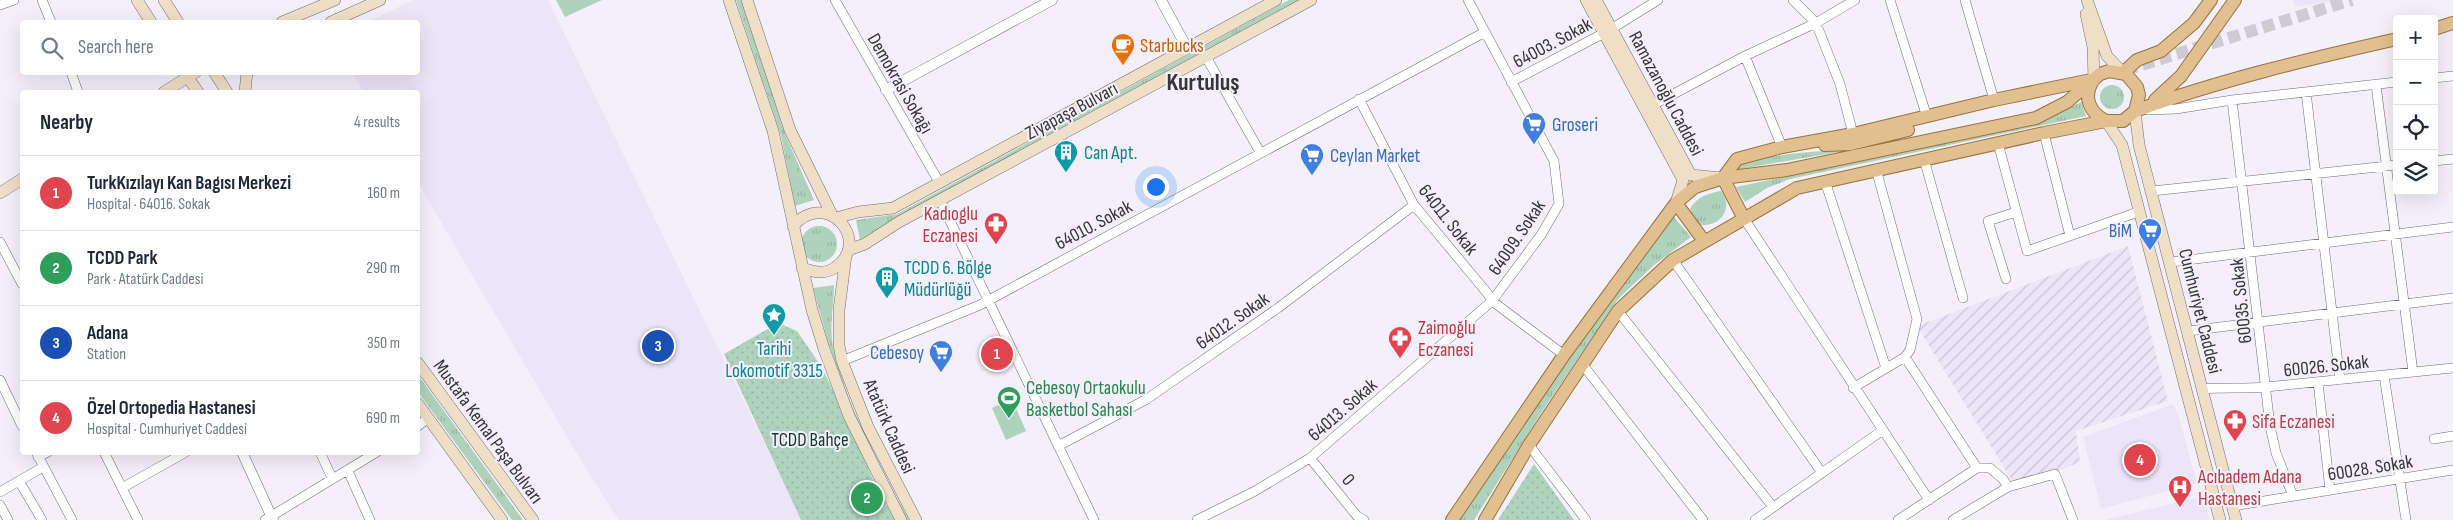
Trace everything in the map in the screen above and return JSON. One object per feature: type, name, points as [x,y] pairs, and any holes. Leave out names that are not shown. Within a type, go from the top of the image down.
[{"type":"main road","points":[[137,0],[151,20]]},
{"type":"main road","points":[[164,0],[177,20]]},
{"type":"main road","points":[[287,20],[335,0]]},
{"type":"main road","points":[[335,20],[380,0]]},
{"type":"main road","points":[[729,0],[773,131],[802,268],[822,272],[832,269],[847,253],[849,236],[846,229],[834,217],[790,130],[747,0]]},
{"type":"main road","name":"Ziyapaşa Bulvarı","points":[[834,217],[893,208],[1276,0]]},
{"type":"main road","name":"Ziyapaşa Bulvarı","points":[[847,253],[940,200],[1311,0]]},
{"type":"main road","name":"Ramazanoğlu Caddesi","points":[[1586,0],[1608,31],[1649,107],[1683,180],[1676,203]]},
{"type":"main road","name":"Ramazanoğlu Caddesi","points":[[1596,0],[1608,31]]},
{"type":"main road","points":[[2086,0],[2107,56],[2123,73],[2133,79],[2137,87],[2139,95],[2135,110]]},
{"type":"main road","points":[[2086,0],[2093,47],[2094,80],[2089,88],[2089,105],[2093,112],[2106,121]]},
{"type":"main road","points":[[2123,73],[2137,60],[2161,51],[2194,23],[2211,0]]},
{"type":"main road","points":[[1485,520],[1529,446],[1618,312],[1673,260],[1743,217],[1797,188],[2044,133],[2106,121],[2123,121],[2135,110],[2158,99],[2181,76],[2236,0]]},
{"type":"main road","points":[[2438,28],[2453,24]]},
{"type":"main road","points":[[2135,110],[2180,94],[2317,57],[2393,40]]},
{"type":"main road","points":[[1452,520],[1564,355],[1676,203],[1695,187],[1723,178],[1787,170],[2036,118],[2068,102],[2094,80],[2109,71],[2123,73]]},
{"type":"main road","points":[[167,90],[188,75]]},
{"type":"main road","points":[[190,75],[197,90]]},
{"type":"main road","points":[[216,75],[227,90]]},
{"type":"main road","points":[[245,90],[247,75]]},
{"type":"main road","points":[[1723,178],[1737,159],[1782,147],[1852,134],[1994,100],[2094,80]]},
{"type":"main road","points":[[1782,147],[1851,144],[2046,95]]},
{"type":"main road","name":"Ramazanoğlu Caddesi","points":[[1649,107],[1692,175],[1723,178]]},
{"type":"main road","name":"Cumhuriyet Caddesi","points":[[2135,110],[2139,144],[2171,262],[2236,520]]},
{"type":"main road","name":"Cumhuriyet Caddesi","points":[[2106,121],[2122,145],[2220,520]]},
{"type":"main road","points":[[1723,178],[1743,217]]},
{"type":"main road","points":[[0,193],[20,181]]},
{"type":"main road","points":[[1676,203],[1704,241]]},
{"type":"main road","points":[[794,226],[808,214],[818,212],[834,217]]},
{"type":"main road","name":"Atatürk Caddesi","points":[[847,253],[839,310],[839,344],[842,361],[868,427],[916,520]]},
{"type":"main road","name":"Atatürk Caddesi","points":[[802,268],[820,334],[849,416],[900,520]]},
{"type":"main road","name":"Mustafa Kemal Paşa Bulvarı","points":[[420,366],[533,520]]},
{"type":"main road","points":[[420,407],[502,520]]},
{"type":"street","points":[[0,5],[14,0]]},
{"type":"street","points":[[42,0],[50,20]]},
{"type":"street","name":"Demokrasi Sokağı","points":[[835,0],[939,182]]},
{"type":"street","points":[[886,90],[1052,0]]},
{"type":"street","points":[[1161,0],[1187,48]]},
{"type":"street","name":"64009. Sokak","points":[[1468,0],[1554,161],[1559,204],[1541,236],[1492,301]]},
{"type":"street","name":"64003. Sokak","points":[[1511,82],[1608,31],[1658,0]]},
{"type":"street","points":[[1793,0],[1816,23],[1840,84],[1852,134]]},
{"type":"street","points":[[1649,107],[1745,56],[1816,23],[1855,0]]},
{"type":"street","points":[[1890,0],[1927,117]]},
{"type":"street","points":[[1965,0],[1994,100]]},
{"type":"street","name":"64010. Sokak","points":[[842,361],[987,300],[1484,32]]},
{"type":"street","points":[[1745,56],[1782,147]]},
{"type":"street","points":[[1206,57],[1260,152]]},
{"type":"street","points":[[71,75],[77,90]]},
{"type":"street","points":[[2438,78],[2453,76]]},
{"type":"street","points":[[2135,110],[2176,109],[2232,100],[2393,82]]},
{"type":"street","points":[[2376,84],[2392,166],[2396,234],[2412,372]]},
{"type":"street","points":[[2306,92],[2340,380]]},
{"type":"street","name":"64011. Sokak","points":[[1359,99],[1414,205],[1492,301],[1564,355]]},
{"type":"street","name":"60035. Sokak","points":[[2232,100],[2270,426],[2276,453],[2293,496]]},
{"type":"street","points":[[2044,133],[2070,236]]},
{"type":"street","points":[[1998,143],[2027,251],[2138,212]]},
{"type":"street","points":[[1924,159],[1963,298]]},
{"type":"street","points":[[2438,161],[2453,159]]},
{"type":"street","points":[[2152,191],[2392,166]]},
{"type":"street","points":[[1854,388],[1905,357],[1910,350],[1916,320],[1876,170]]},
{"type":"street","points":[[1825,181],[1886,368]]},
{"type":"street","points":[[940,200],[1094,520]]},
{"type":"street","name":"64012. Sokak","points":[[1058,446],[1147,399],[1278,308],[1414,205]]},
{"type":"street","points":[[2006,280],[1988,221],[2016,212]]},
{"type":"street","points":[[1743,217],[1929,500]]},
{"type":"street","points":[[2171,262],[2324,245],[2453,227]]},
{"type":"street","points":[[0,242],[20,280]]},
{"type":"street","points":[[1673,260],[1822,473]]},
{"type":"street","points":[[2188,331],[2453,298]]},
{"type":"street","name":"64013. Sokak","points":[[1197,520],[1255,491],[1310,458],[1492,301]]},
{"type":"street","points":[[1618,312],[1773,507]]},
{"type":"street","points":[[1905,357],[1977,468]]},
{"type":"street","points":[[1583,365],[1703,520]]},
{"type":"street","name":"60026. Sokak","points":[[2202,389],[2228,386],[2245,389],[2453,368]]},
{"type":"street","points":[[2384,375],[2406,520]]},
{"type":"street","points":[[0,380],[20,422]]},
{"type":"street","points":[[2318,382],[2330,490]]},
{"type":"street","points":[[420,424],[428,418]]},
{"type":"street","points":[[1755,520],[1884,430]]},
{"type":"street","points":[[2434,439],[2453,436]]},
{"type":"street","points":[[1529,446],[1586,520]]},
{"type":"street","points":[[37,455],[72,520]]},
{"type":"street","points":[[106,455],[138,520]]},
{"type":"street","points":[[122,488],[181,455]]},
{"type":"street","points":[[243,455],[270,518],[332,478],[348,471],[373,455]]},
{"type":"street","points":[[321,455],[332,478]]},
{"type":"street","name":"0","points":[[1310,458],[1358,519]]},
{"type":"street","points":[[0,492],[43,467]]},
{"type":"street","points":[[1898,520],[1977,468],[1990,468],[2003,479],[2008,487]]},
{"type":"street","name":"60028. Sokak","points":[[2233,506],[2453,470]]},
{"type":"street","points":[[348,471],[370,520]]},
{"type":"street","points":[[1954,520],[2008,487],[2055,474],[2073,520]]},
{"type":"street","points":[[19,481],[42,520]]},
{"type":"shaded area","points":[[413,0],[548,0],[802,520],[619,520],[586,469],[420,186],[420,90],[363,90],[353,75],[420,75],[420,20],[371,20]]},
{"type":"shaded area","points":[[2293,0],[2337,0],[2295,7]]},
{"type":"shaded area","points":[[2128,246],[2168,401],[2076,431],[2080,462],[2016,487],[1917,326]]},
{"type":"shaded area","points":[[2173,404],[2178,414],[2197,483],[2101,509],[2083,437]]},
{"type":"shaded area","name":"Acıbadem Adana Hastanesi","points":[[2203,496],[2210,520],[2105,520]]},
{"type":"green space","points":[[556,0],[602,0],[565,17]]},
{"type":"green space","points":[[736,0],[741,0],[785,134],[814,200],[795,206],[781,136]]},
{"type":"green space","points":[[1289,0],[1301,0],[898,217],[860,240],[856,220],[897,214]]},
{"type":"green space","points":[[2107,85],[2117,85],[2124,92],[2124,102],[2117,109],[2107,109],[2100,102],[2100,92]]},
{"type":"green space","points":[[2081,102],[2086,116],[1790,179],[1767,188],[1745,202],[1736,187],[2036,124]]},
{"type":"green space","points":[[1872,146],[1735,170],[1734,167],[1784,155]]},
{"type":"green space","points":[[1721,191],[1726,205],[1722,217],[1717,222],[1710,224],[1696,223],[1690,209],[1696,201],[1703,196]]},
{"type":"green space","points":[[1674,217],[1691,237],[1654,265],[1619,298],[1543,410],[1474,520],[1460,520],[1535,406]]},
{"type":"green space","points":[[819,226],[831,232],[837,244],[831,256],[819,262],[807,256],[801,244],[807,232]]},
{"type":"green space","points":[[834,285],[832,339],[839,369],[865,435],[909,520],[906,520],[863,435],[829,345],[813,288]]},
{"type":"green space","name":"TCDD Bahçe","points":[[778,323],[797,331],[821,366],[847,418],[876,487],[895,520],[801,520],[724,354]]},
{"type":"green space","points":[[420,378],[523,520],[512,520],[420,395]]},
{"type":"green space","name":"Cebesoy Ortaokulu Basketbol Sahası","points":[[1012,399],[1026,431],[1006,440],[992,408]]},
{"type":"green space","points":[[1534,464],[1574,520],[1498,520]]},
{"type":"tunnel","points":[[2125,70],[2352,0]]},
{"type":"place","name":"Starbucks","points":[[1123,66]]},
{"type":"place","name":"Groseri","points":[[1534,145]]},
{"type":"place","name":"Can Apt.","points":[[1066,173]]},
{"type":"place","name":"Ceylan Market","points":[[1312,176]]},
{"type":"place","name":"Kadıoglu Eczanesi","points":[[996,245]]},
{"type":"place","name":"BiM","points":[[2150,251]]},
{"type":"place","name":"TCDD 6. Bölge Müdürlüğü","points":[[887,299]]},
{"type":"place","name":"Tarihi Lokomotif 3315","points":[[774,336]]},
{"type":"place","name":"Adana","points":[[658,346]]},
{"type":"place","name":"TurkKızılayı Kan Bagısı Merkezi","points":[[997,354]]},
{"type":"place","name":"Zaimoğlu Eczanesi","points":[[1400,359]]},
{"type":"place","name":"Cebesoy","points":[[941,373]]},
{"type":"place","name":"Cebesoy Ortaokulu Basketbol Sahası","points":[[1009,419]]},
{"type":"place","name":"Sifa Eczanesi","points":[[2235,442]]},
{"type":"place","name":"Özel Ortopedia Hastanesi","points":[[2140,460]]},
{"type":"place","name":"TCDD Park","points":[[867,498]]},
{"type":"place","name":"Acıbadem Adana Hastanesi","points":[[2180,508]]},
{"type":"district","name":"Kurtuluş","points":[[1203,82]]}]
